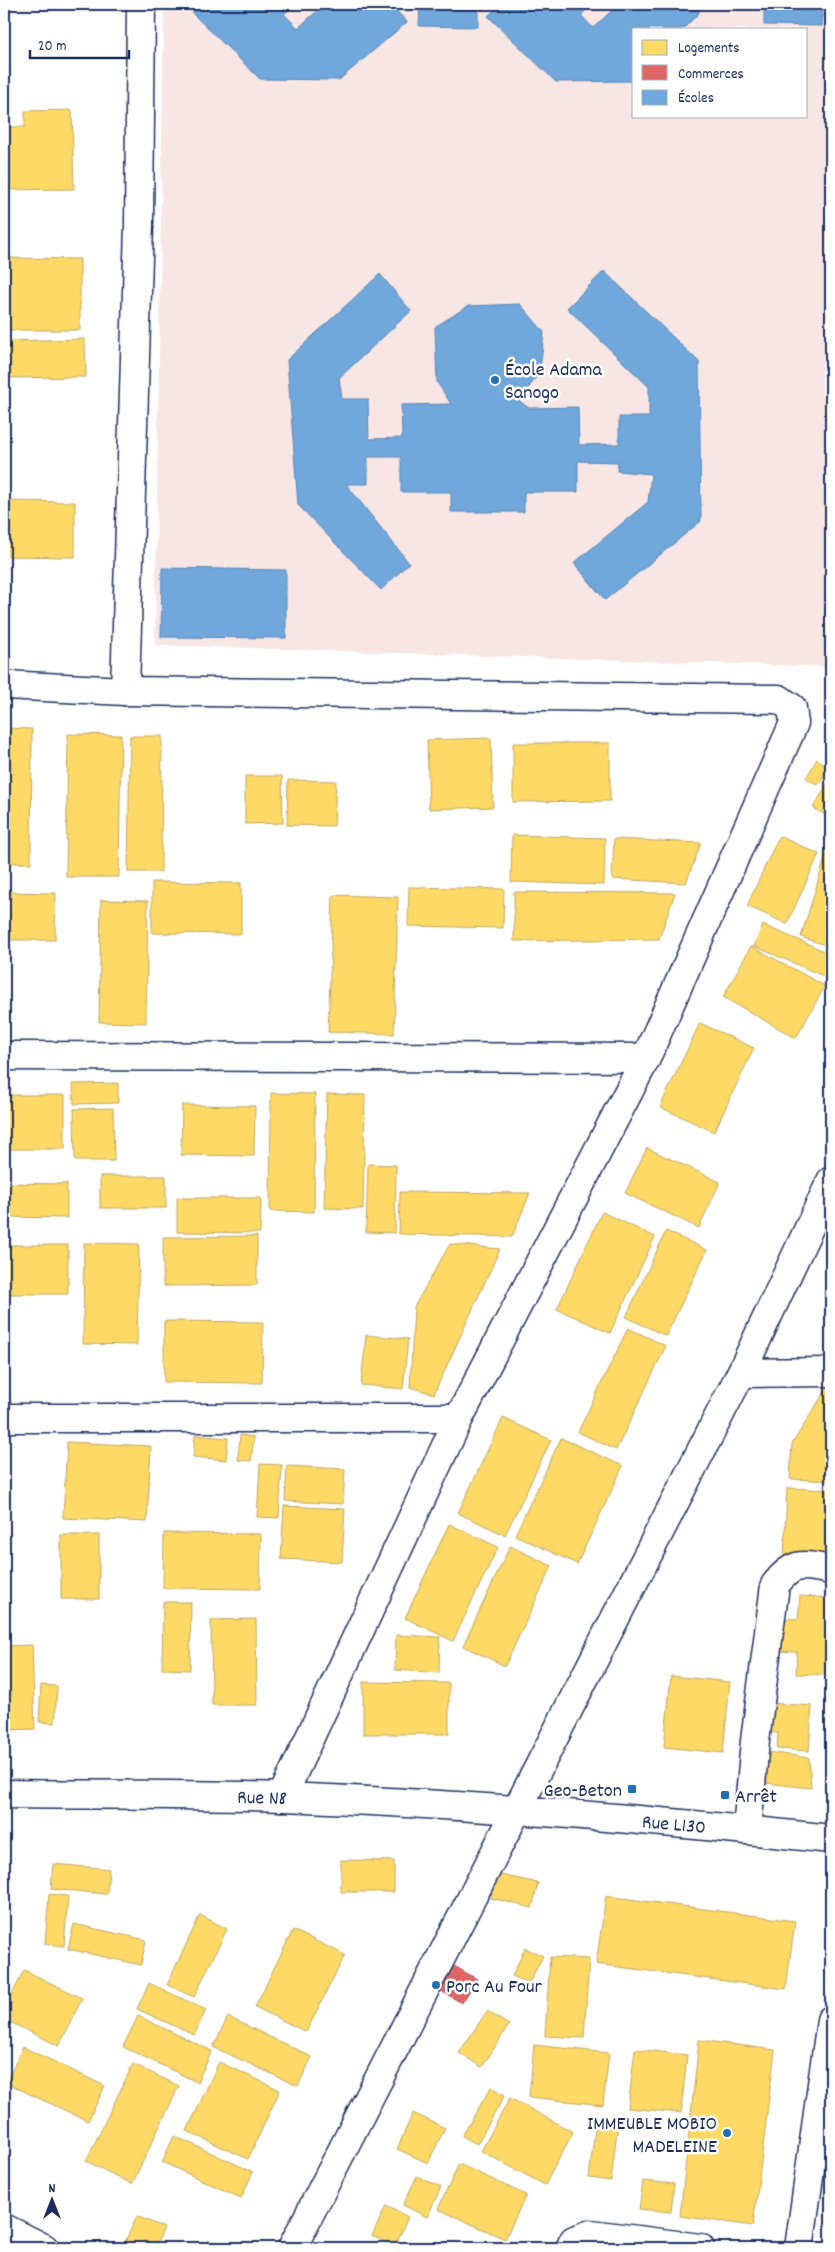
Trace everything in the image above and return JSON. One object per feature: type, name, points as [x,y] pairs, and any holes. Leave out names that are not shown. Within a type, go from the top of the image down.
[{"type":"street","points":[[125,691],[139,225],[141,4]]},
{"type":"street","points":[[4,685],[125,691],[779,699],[792,708],[794,723],[646,1058],[460,1418],[282,1797]]},
{"type":"street","points":[[4,1056],[646,1058]]},
{"type":"street","points":[[292,2248],[741,1373],[831,1181]]},
{"type":"street","points":[[741,1373],[831,1372]]},
{"type":"street","points":[[4,1418],[460,1418]]},
{"type":"street","points":[[747,1830],[755,1741],[775,1585],[785,1572],[796,1566],[831,1570]]},
{"type":"street","name":"Rue N8","points":[[4,1794],[282,1797],[518,1810]]},
{"type":"street","name":"Rue L130","points":[[518,1810],[831,1838]]},
{"type":"street","points":[[799,2248],[831,2020]]},
{"type":"street","points":[[4,2228],[44,2248]]},
{"type":"street","points":[[576,2242],[596,2234],[700,2248]]},
{"type":"shaded area","name":"École Adama Sanogo","points":[[164,4],[831,4],[831,667],[155,645]]},
{"type":"building: Logements","points":[[4,20],[5,100],[4,100]]},
{"type":"building: Logements","points":[[72,110],[74,189],[4,190],[4,127],[25,127],[25,111]]},
{"type":"building: Logements","points":[[4,258],[80,259],[80,330],[4,330]]},
{"type":"building: Logements","points":[[85,339],[86,377],[4,378],[4,341]]},
{"type":"building: Logements","points":[[4,501],[75,502],[75,557],[4,556]]},
{"type":"building: Logements","points":[[4,728],[32,729],[31,863],[4,863]]},
{"type":"building: Logements","points":[[68,734],[121,735],[119,877],[66,877]]},
{"type":"building: Logements","points":[[130,736],[162,736],[161,872],[128,872]]},
{"type":"building: Logements","points":[[491,738],[493,807],[429,809],[427,740]]},
{"type":"building: Logements","points":[[513,743],[610,743],[610,801],[513,802]]},
{"type":"building: Logements","points":[[817,759],[829,767],[818,785],[806,778]]},
{"type":"building: Logements","points":[[245,776],[282,776],[283,823],[245,824]]},
{"type":"building: Logements","points":[[831,778],[831,818],[813,808]]},
{"type":"building: Logements","points":[[288,780],[336,781],[334,826],[287,825]]},
{"type":"building: Logements","points":[[512,835],[605,838],[604,885],[511,882]]},
{"type":"building: Logements","points":[[779,836],[819,854],[787,924],[747,906]]},
{"type":"building: Logements","points":[[614,839],[701,843],[686,883],[612,879]]},
{"type":"building: Logements","points":[[829,845],[831,845],[831,947],[801,937]]},
{"type":"building: Logements","points":[[152,882],[241,883],[241,934],[152,933]]},
{"type":"building: Logements","points":[[409,887],[504,889],[503,928],[408,926]]},
{"type":"building: Logements","points":[[4,892],[56,893],[55,940],[4,940]]},
{"type":"building: Logements","points":[[514,892],[675,893],[659,939],[514,941]]},
{"type":"building: Logements","points":[[333,895],[398,897],[394,1034],[328,1032]]},
{"type":"building: Logements","points":[[101,900],[148,901],[146,1023],[99,1022]]},
{"type":"building: Logements","points":[[763,925],[831,954],[831,969],[828,978],[754,946]]},
{"type":"building: Logements","points":[[751,946],[825,986],[796,1038],[723,997]]},
{"type":"building: Logements","points":[[700,1023],[754,1048],[714,1132],[660,1107]]},
{"type":"building: Logements","points":[[118,1083],[118,1103],[74,1104],[73,1084]]},
{"type":"building: Logements","points":[[271,1093],[315,1094],[314,1212],[270,1211]]},
{"type":"building: Logements","points":[[327,1094],[365,1095],[363,1209],[324,1208]]},
{"type":"building: Logements","points":[[4,1095],[65,1095],[65,1149],[4,1149]]},
{"type":"building: Logements","points":[[182,1105],[255,1106],[254,1156],[181,1155]]},
{"type":"building: Logements","points":[[113,1108],[114,1161],[75,1161],[74,1109]]},
{"type":"building: Logements","points":[[647,1148],[720,1182],[699,1228],[625,1193]]},
{"type":"building: Logements","points":[[368,1164],[396,1165],[395,1233],[366,1232]]},
{"type":"building: Logements","points":[[100,1176],[166,1176],[166,1208],[100,1208]]},
{"type":"building: Logements","points":[[4,1183],[67,1184],[67,1218],[4,1217]]},
{"type":"building: Logements","points":[[400,1192],[530,1193],[512,1237],[399,1234]]},
{"type":"building: Logements","points":[[177,1198],[261,1198],[260,1233],[177,1232]]},
{"type":"building: Logements","points":[[602,1212],[655,1237],[610,1333],[557,1309]]},
{"type":"building: Logements","points":[[666,1231],[707,1250],[666,1336],[626,1317]]},
{"type":"building: Logements","points":[[257,1236],[257,1285],[163,1286],[163,1237]]},
{"type":"building: Logements","points":[[84,1243],[139,1244],[137,1345],[83,1344]]},
{"type":"building: Logements","points":[[450,1244],[500,1249],[434,1394],[410,1387],[414,1307]]},
{"type":"building: Logements","points":[[4,1245],[68,1245],[68,1294],[4,1294]]},
{"type":"building: Logements","points":[[164,1321],[263,1322],[262,1383],[164,1382]]},
{"type":"building: Logements","points":[[628,1328],[666,1346],[616,1450],[578,1432]]},
{"type":"building: Logements","points":[[366,1335],[408,1339],[403,1389],[361,1385]]},
{"type":"building: Logements","points":[[831,1382],[831,1481],[790,1479],[792,1444]]},
{"type":"building: Logements","points":[[503,1418],[551,1440],[505,1535],[458,1513]]},
{"type":"building: Logements","points":[[195,1435],[228,1438],[226,1460],[193,1457]]},
{"type":"building: Logements","points":[[240,1435],[254,1437],[251,1461],[238,1460]]},
{"type":"building: Logements","points":[[561,1438],[623,1466],[577,1564],[515,1535]]},
{"type":"building: Logements","points":[[67,1442],[151,1446],[147,1522],[63,1518]]},
{"type":"building: Logements","points":[[260,1464],[282,1465],[279,1518],[257,1517]]},
{"type":"building: Logements","points":[[287,1466],[345,1469],[343,1504],[285,1501]]},
{"type":"building: Logements","points":[[787,1488],[831,1490],[831,1561],[784,1558]]},
{"type":"building: Logements","points":[[284,1506],[345,1509],[342,1562],[281,1559]]},
{"type":"building: Logements","points":[[449,1524],[498,1547],[453,1641],[405,1618]]},
{"type":"building: Logements","points":[[164,1533],[261,1534],[260,1589],[163,1588]]},
{"type":"building: Logements","points":[[61,1535],[99,1535],[99,1599],[61,1599]]},
{"type":"building: Logements","points":[[510,1546],[552,1566],[505,1666],[463,1646]]},
{"type":"building: Logements","points":[[800,1596],[831,1598],[827,1675],[796,1674],[797,1652],[778,1651],[780,1618],[798,1619]]},
{"type":"building: Logements","points":[[163,1602],[191,1602],[190,1670],[162,1669]]},
{"type":"building: Logements","points":[[256,1619],[257,1705],[212,1705],[211,1620]]},
{"type":"building: Logements","points":[[396,1635],[440,1637],[439,1673],[395,1670]]},
{"type":"building: Logements","points":[[32,1645],[35,1729],[4,1730],[4,1646]]},
{"type":"building: Logements","points":[[671,1676],[730,1682],[723,1753],[664,1747]]},
{"type":"building: Logements","points":[[363,1682],[449,1683],[449,1734],[363,1734]]},
{"type":"building: Logements","points":[[41,1685],[57,1686],[55,1723],[39,1722]]},
{"type":"building: Logements","points":[[768,1703],[812,1706],[809,1751],[777,1749],[778,1733],[766,1732]]},
{"type":"building: Logements","points":[[761,1751],[809,1758],[811,1788],[756,1782]]},
{"type":"building: Logements","points":[[341,1860],[394,1861],[394,1892],[341,1892]]},
{"type":"building: Logements","points":[[53,1864],[109,1869],[107,1894],[51,1889]]},
{"type":"building: Logements","points":[[496,1874],[538,1883],[532,1908],[491,1898]]},
{"type":"building: Logements","points":[[49,1894],[68,1896],[64,1946],[45,1944]]},
{"type":"building: Logements","points":[[606,1896],[795,1921],[786,1989],[596,1964]]},
{"type":"building: Logements","points":[[200,1915],[227,1929],[194,1997],[167,1985]]},
{"type":"building: Logements","points":[[74,1924],[146,1940],[141,1965],[68,1949]]},
{"type":"building: Logements","points":[[293,1930],[345,1955],[306,2032],[255,2007]]},
{"type":"building: Logements","points":[[525,1948],[543,1956],[529,1983],[512,1976]]},
{"type":"building: Logements","points":[[550,1957],[589,1959],[584,2038],[545,2036]]},
{"type":"building: Logements","points":[[24,1970],[82,1998],[59,2046],[4,2019],[4,2011]]},
{"type":"building: Logements","points":[[149,1983],[206,2010],[194,2035],[137,2009]]},
{"type":"building: Logements","points":[[487,2011],[509,2025],[482,2067],[459,2053]]},
{"type":"building: Logements","points":[[138,2016],[212,2051],[197,2082],[123,2047]]},
{"type":"building: Logements","points":[[228,2017],[312,2057],[298,2086],[213,2047]]},
{"type":"building: Logements","name":"IMMEUBLE MOBIO MADELEINE","points":[[699,2040],[775,2050],[753,2226],[680,2216]]},
{"type":"building: Logements","points":[[534,2045],[609,2053],[603,2105],[529,2097]]},
{"type":"building: Logements","points":[[23,2047],[105,2086],[88,2121],[6,2083]]},
{"type":"building: Logements","points":[[635,2049],[687,2055],[681,2113],[628,2108]]},
{"type":"building: Logements","points":[[219,2062],[280,2090],[248,2159],[187,2131]]},
{"type":"building: Logements","points":[[133,2064],[179,2086],[132,2184],[86,2161]]},
{"type":"building: Logements","points":[[491,2087],[505,2095],[477,2144],[462,2136]]},
{"type":"building: Logements","points":[[510,2098],[573,2132],[545,2185],[481,2151]]},
{"type":"building: Logements","points":[[413,2113],[445,2128],[428,2163],[397,2149]]},
{"type":"building: Logements","points":[[596,2121],[618,2123],[611,2181],[589,2178]]},
{"type":"building: Logements","points":[[174,2136],[253,2172],[241,2198],[162,2162]]},
{"type":"building: Logements","points":[[459,2164],[526,2195],[505,2239],[438,2209]]},
{"type":"building: Logements","points":[[417,2176],[441,2187],[427,2217],[403,2205]]},
{"type":"building: Logements","points":[[643,2181],[674,2184],[671,2212],[639,2209]]},
{"type":"building: Logements","points":[[386,2206],[408,2217],[395,2246],[372,2236]]},
{"type":"building: Logements","points":[[137,2216],[164,2228],[155,2248],[132,2248],[124,2244]]},
{"type":"building: Logements","points":[[208,2240],[225,2248],[204,2248]]},
{"type":"building: Commerces","points":[[449,1963],[477,1979],[462,2003],[434,1987]]},
{"type":"building: Écoles","points":[[193,4],[296,4],[284,14],[298,28],[325,4],[390,4],[407,22],[339,80],[260,79],[193,14]]},
{"type":"building: Écoles","points":[[420,4],[478,4],[478,27],[419,26]]},
{"type":"building: Écoles","points":[[501,4],[593,4],[581,15],[593,28],[619,4],[698,4],[699,13],[684,28],[632,28],[632,81],[556,82],[488,16]]},
{"type":"building: Écoles","points":[[764,4],[822,4],[822,26],[764,25]]},
{"type":"building: Écoles","points":[[604,271],[699,362],[701,521],[605,600],[574,563],[648,502],[651,474],[617,471],[618,462],[578,461],[578,492],[524,492],[524,512],[451,512],[451,492],[401,492],[401,457],[368,457],[368,484],[346,484],[409,563],[381,590],[298,505],[287,360],[380,274],[411,311],[339,378],[342,399],[368,399],[369,439],[402,438],[401,405],[451,404],[437,382],[435,327],[468,306],[520,304],[544,332],[540,372],[519,401],[529,408],[578,407],[579,445],[619,444],[619,417],[649,417],[649,387],[567,308]]},
{"type":"building: Écoles","points":[[162,568],[286,570],[286,638],[161,637]]},
{"type":"place","name":"École Adama Sanogo","points":[[495,380]]},
{"type":"place","name":"Geo-Beton","points":[[632,1789]]},
{"type":"place","name":"Arrêt","points":[[725,1795]]},
{"type":"place","name":"Porc Au Four","points":[[436,1985]]},
{"type":"place","name":"IMMEUBLE MOBIO MADELEINE","points":[[727,2133]]}]
